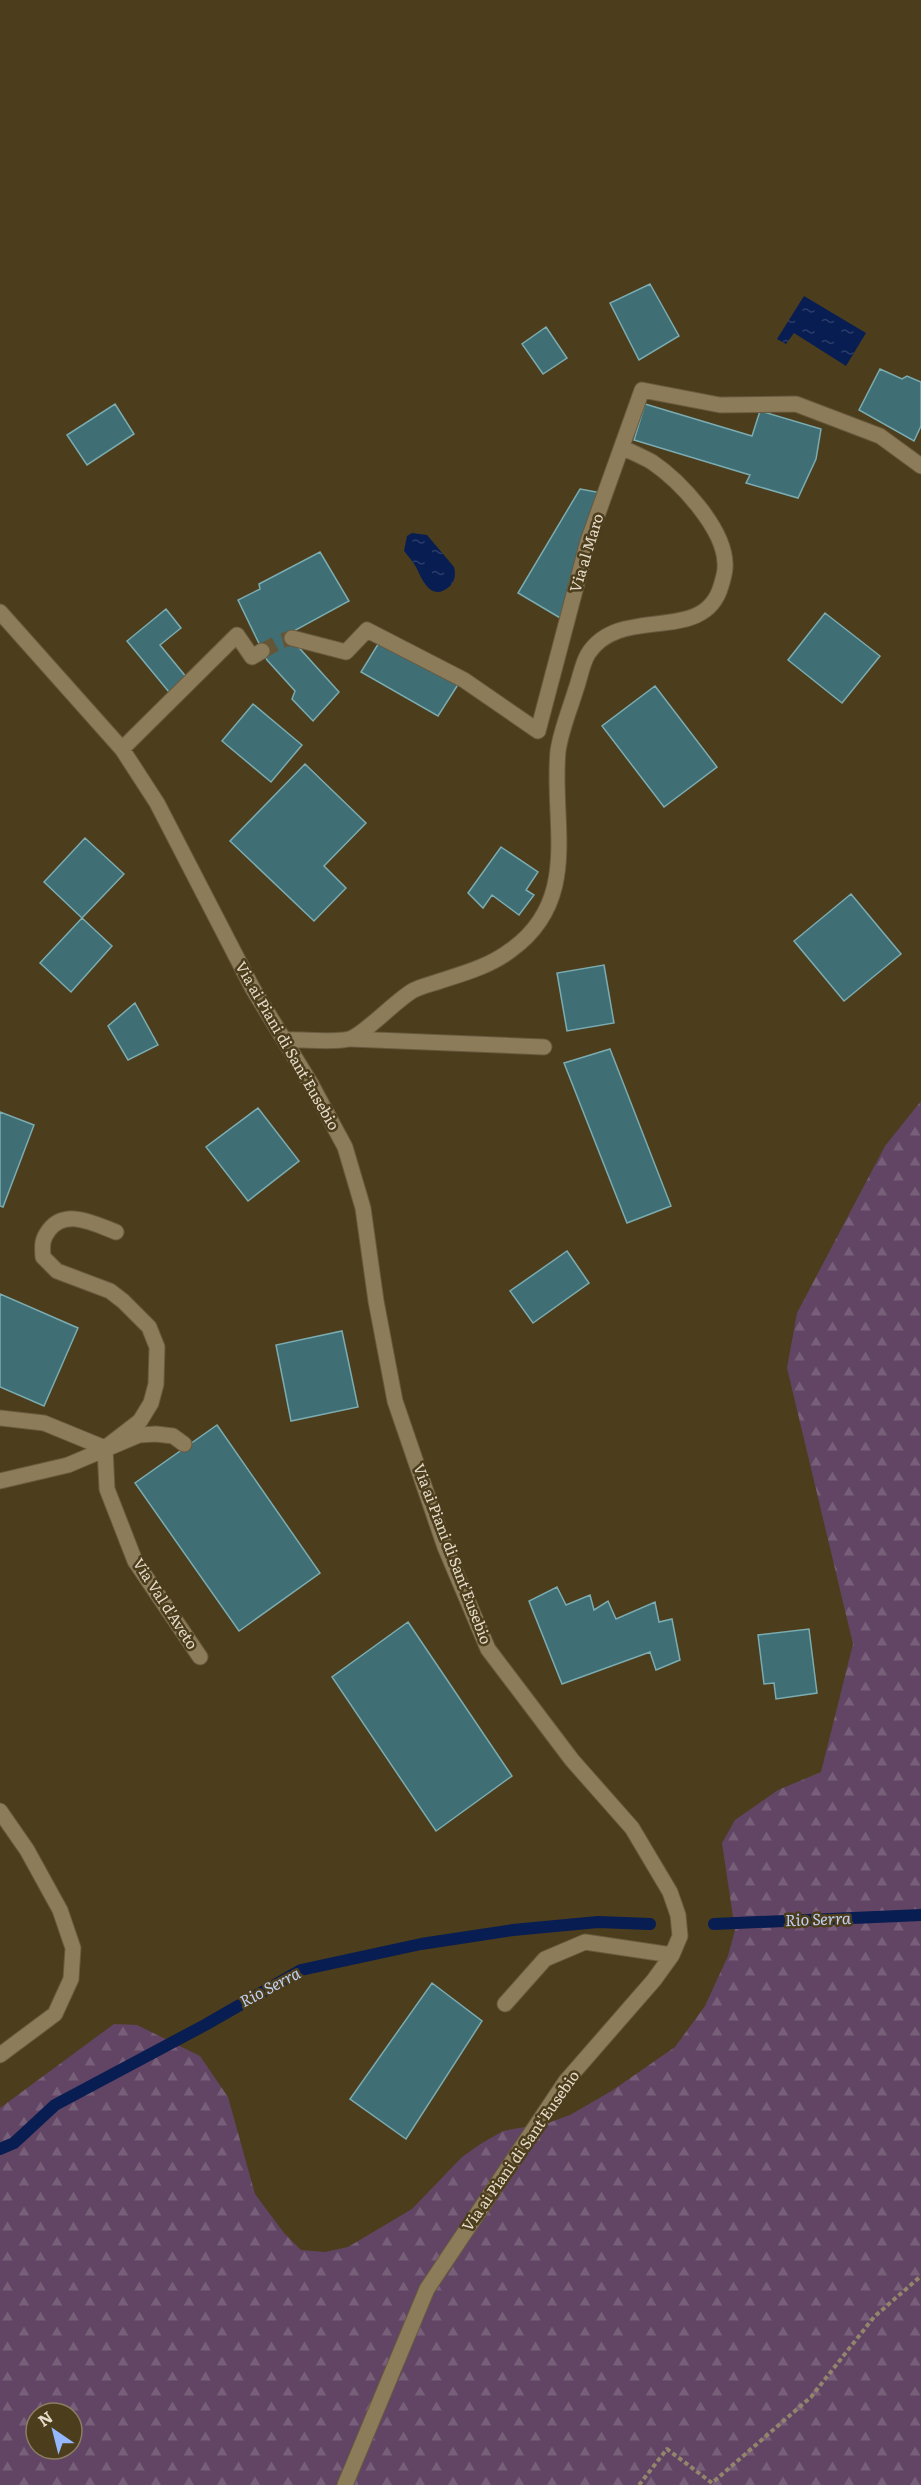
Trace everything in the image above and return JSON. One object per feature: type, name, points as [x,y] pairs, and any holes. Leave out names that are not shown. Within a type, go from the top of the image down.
[{"type":"street","name":"Via al Maro","points":[[292,638],[304,639],[346,652],[367,630],[464,680],[538,731],[588,542],[642,390],[720,405],[796,404],[880,436],[921,466]]},
{"type":"street","points":[[351,1040],[414,990],[484,967],[512,950],[533,930],[546,913],[553,896],[559,862],[558,750],[587,655],[601,640],[614,631],[635,626],[689,620],[707,610],[718,596],[725,564],[715,530],[701,510],[676,483],[652,462],[623,448]]},
{"type":"street","name":"Via ai Piani di Sant'Eusebio","points":[[0,612],[122,749],[157,803],[253,989],[311,1084],[345,1147],[363,1208],[376,1301],[395,1401],[462,1589],[488,1649],[572,1760],[632,1828],[670,1892],[678,1915],[680,1936],[672,1955],[654,1980],[566,2081],[427,2289],[345,2485]]},
{"type":"street","points":[[122,749],[237,634],[252,657],[262,651]]},
{"type":"street","points":[[285,1040],[544,1047]]},
{"type":"street","points":[[105,1448],[140,1421],[151,1403],[156,1384],[157,1347],[149,1327],[138,1314],[110,1291],[57,1271],[43,1257],[42,1242],[51,1228],[64,1219],[82,1220],[116,1232]]},
{"type":"street","points":[[0,1418],[44,1423],[105,1448]]},
{"type":"street","points":[[0,1481],[68,1465],[140,1435],[173,1436],[184,1444]]},
{"type":"street","name":"Via Val d'Aveto","points":[[105,1448],[107,1490],[135,1561],[200,1657]]},
{"type":"street","points":[[0,1811],[27,1850],[60,1910],[73,1948],[71,1979],[55,2014],[0,2055]]},
{"type":"street","points":[[505,2004],[545,1959],[585,1942],[672,1955]]},
{"type":"path","points":[[639,2485],[667,2449],[711,2483],[811,2397],[874,2317],[921,2276]]},
{"type":"green space","points":[[921,1101],[921,2485],[0,2485],[0,2108],[114,2024],[137,2025],[200,2056],[228,2097],[255,2194],[284,2233],[301,2250],[325,2252],[348,2247],[412,2209],[462,2157],[503,2131],[548,2123],[570,2115],[613,2090],[675,2047],[705,2006],[728,1956],[735,1930],[722,1843],[735,1820],[778,1790],[821,1772],[853,1644],[787,1368],[797,1313],[885,1146]]},
{"type":"water","points":[[804,296],[866,333],[846,366],[794,333],[786,344],[777,339]]},
{"type":"water","points":[[412,533],[427,535],[454,567],[454,580],[444,590],[434,592],[430,589],[404,551],[407,536]]},
{"type":"building","points":[[650,284],[679,336],[639,360],[610,303]]},
{"type":"building","points":[[546,327],[567,358],[543,374],[522,344]]},
{"type":"building","points":[[880,369],[902,379],[907,376],[921,382],[921,426],[914,441],[859,410]]},
{"type":"building","points":[[115,404],[134,434],[87,465],[67,435]]},
{"type":"building","points":[[645,404],[752,436],[760,411],[821,429],[816,459],[798,498],[746,483],[750,475],[634,440]]},
{"type":"building","points":[[580,489],[602,493],[562,619],[518,593]]},
{"type":"building","points":[[320,552],[349,601],[290,633],[293,641],[339,692],[313,721],[292,699],[295,691],[267,660],[238,600],[260,589],[259,584]]},
{"type":"building","points":[[166,609],[181,628],[160,645],[187,678],[169,692],[127,641]]},
{"type":"building","points":[[825,613],[880,656],[842,703],[788,660]]},
{"type":"building","points":[[380,641],[459,683],[438,716],[361,672]]},
{"type":"building","points":[[655,686],[717,767],[664,807],[602,726]]},
{"type":"building","points":[[253,704],[302,745],[271,782],[222,741]]},
{"type":"building","points":[[305,764],[366,823],[324,866],[346,888],[314,921],[230,841]]},
{"type":"building","points":[[85,838],[124,874],[82,918],[44,882]]},
{"type":"building","points":[[501,847],[538,872],[526,890],[534,895],[519,915],[492,895],[483,908],[468,893]]},
{"type":"building","points":[[851,894],[901,954],[844,1001],[794,941]]},
{"type":"building","points":[[82,918],[112,946],[71,992],[40,963]]},
{"type":"building","points":[[604,965],[614,1023],[567,1031],[557,973]]},
{"type":"building","points":[[135,1003],[158,1045],[128,1060],[108,1026]]},
{"type":"building","points":[[610,1049],[671,1206],[627,1223],[564,1063]]},
{"type":"building","points":[[258,1108],[299,1161],[248,1201],[206,1147]]},
{"type":"building","points":[[0,1112],[34,1125],[3,1207],[0,1206]]},
{"type":"building","points":[[567,1251],[589,1283],[533,1323],[510,1291]]},
{"type":"building","points":[[0,1294],[78,1328],[44,1406],[0,1387]]},
{"type":"building","points":[[342,1331],[358,1407],[291,1421],[276,1345]]},
{"type":"building","points":[[217,1425],[320,1573],[239,1631],[135,1483]]},
{"type":"building","points":[[557,1587],[566,1605],[590,1595],[594,1610],[608,1601],[616,1619],[655,1602],[659,1622],[672,1619],[680,1660],[656,1670],[650,1652],[562,1684],[529,1601]]},
{"type":"building","points":[[408,1622],[512,1776],[436,1831],[332,1677]]},
{"type":"building","points":[[809,1629],[817,1693],[776,1699],[774,1683],[764,1684],[758,1635]]},
{"type":"building","points":[[432,1983],[482,2021],[406,2139],[350,2099]]},
{"type":"waterway","name":"Rio Serra","points":[[714,1924],[921,1915]]},
{"type":"waterway","name":"Rio Serra","points":[[0,2149],[14,2143],[55,2105],[205,2025],[301,1970],[421,1944],[513,1930],[598,1922],[650,1924]]},
{"type":"tunnel","points":[[262,651],[292,638]]}]
